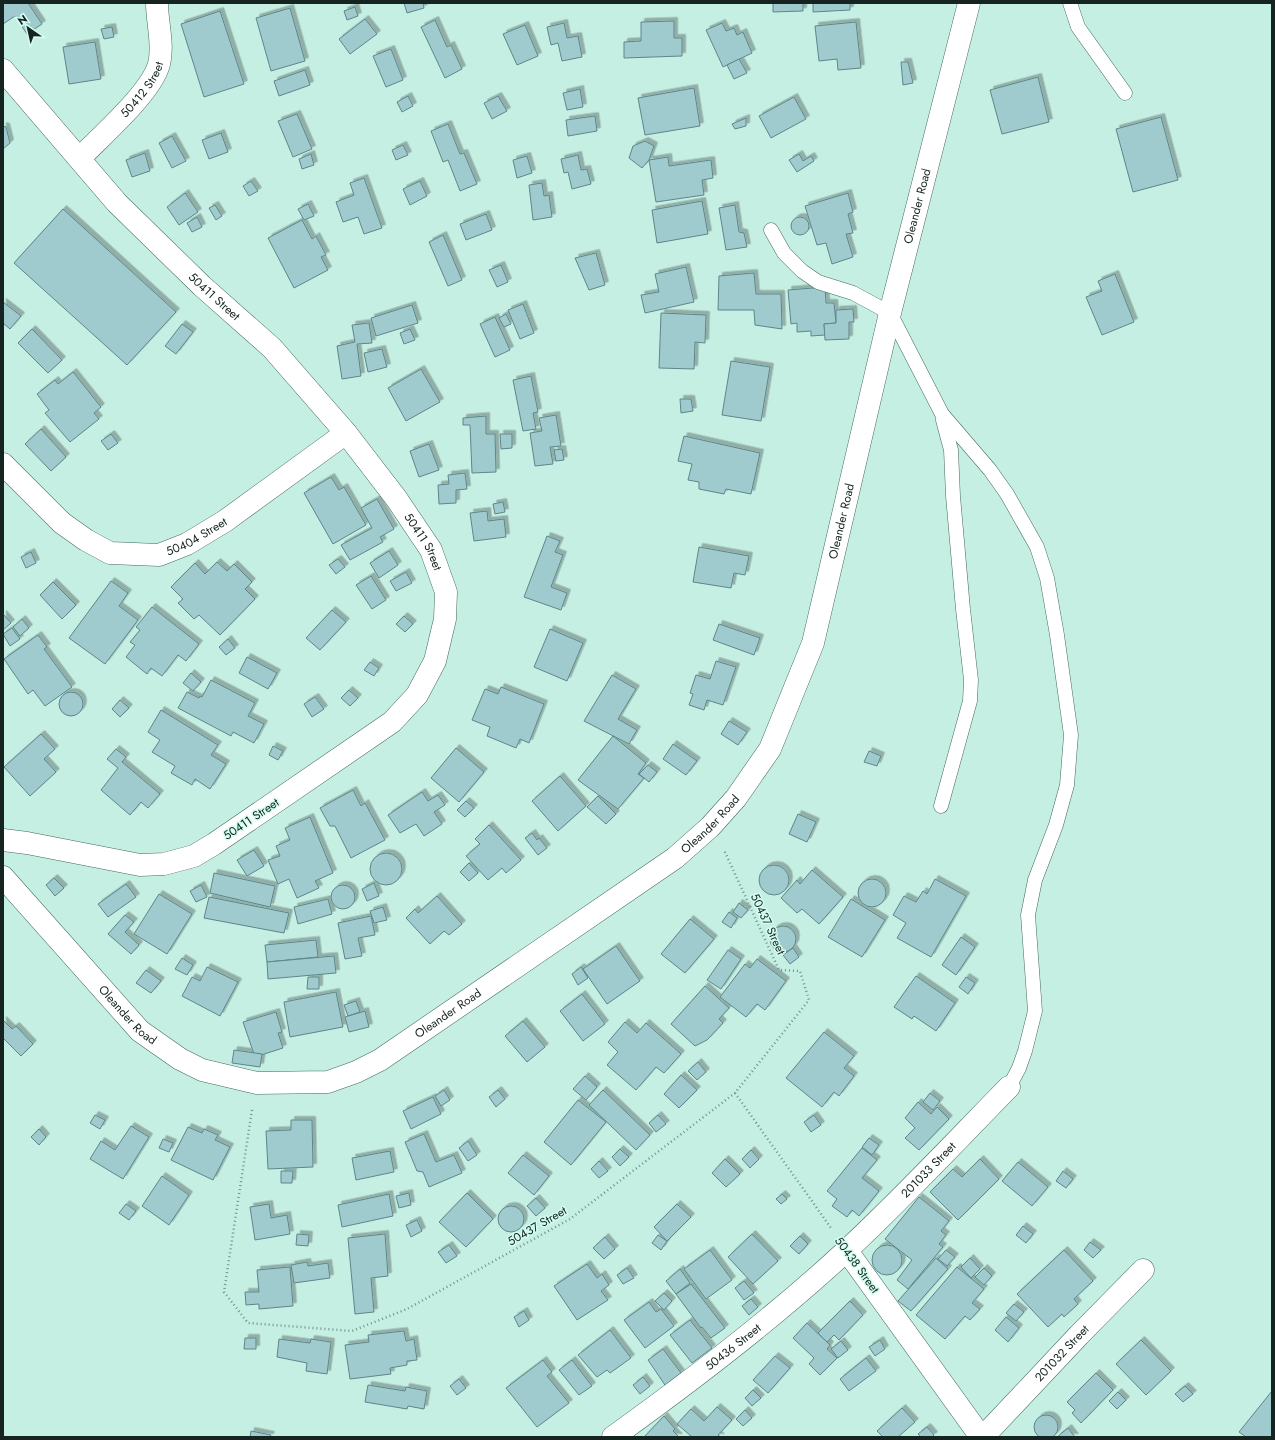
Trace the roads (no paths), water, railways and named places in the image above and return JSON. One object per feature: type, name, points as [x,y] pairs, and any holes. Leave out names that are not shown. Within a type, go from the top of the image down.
[{"type":"street","name":"50412 Street","points":[[80,158],[146,90],[159,65],[160,52],[158,3]]},
{"type":"street","name":"Oleander Road","points":[[3,877],[140,1031],[180,1059],[202,1070],[257,1083],[328,1082],[356,1072],[380,1060],[675,858],[710,827],[736,798],[770,749],[813,643],[890,313],[969,3]]},
{"type":"street","name":"50411 Street","points":[[3,70],[123,208],[202,286],[272,348],[346,433],[396,498],[431,550],[446,592],[445,619],[435,661],[417,695],[392,722],[306,783],[194,856],[164,864],[140,865],[27,843],[3,840]]},
{"type":"street","name":"50404 Street","points":[[3,464],[62,523],[86,540],[110,552],[159,555],[187,544],[225,521],[346,433]]},
{"type":"street","name":"201033 Street","points":[[847,1251],[888,1212],[1009,1087]]},
{"type":"street","name":"50436 Street","points":[[614,1437],[695,1379],[798,1294],[847,1251]]},
{"type":"street","name":"50438 Street","points":[[847,1251],[982,1437]]},
{"type":"street","name":"201032 Street","points":[[982,1437],[1143,1270]]},
{"type":"lane","points":[[1070,3],[1078,27],[1125,93]]},
{"type":"lane","points":[[771,230],[784,253],[802,271],[818,282],[853,293],[890,313],[942,414],[951,450],[953,496],[971,680],[970,701],[941,806]]},
{"type":"lane","points":[[942,414],[990,470],[1007,494],[1037,547],[1048,578],[1071,735],[1067,785],[1056,825],[1035,880],[1028,915],[1035,1011],[1025,1051],[1019,1068],[1009,1087]]}]
